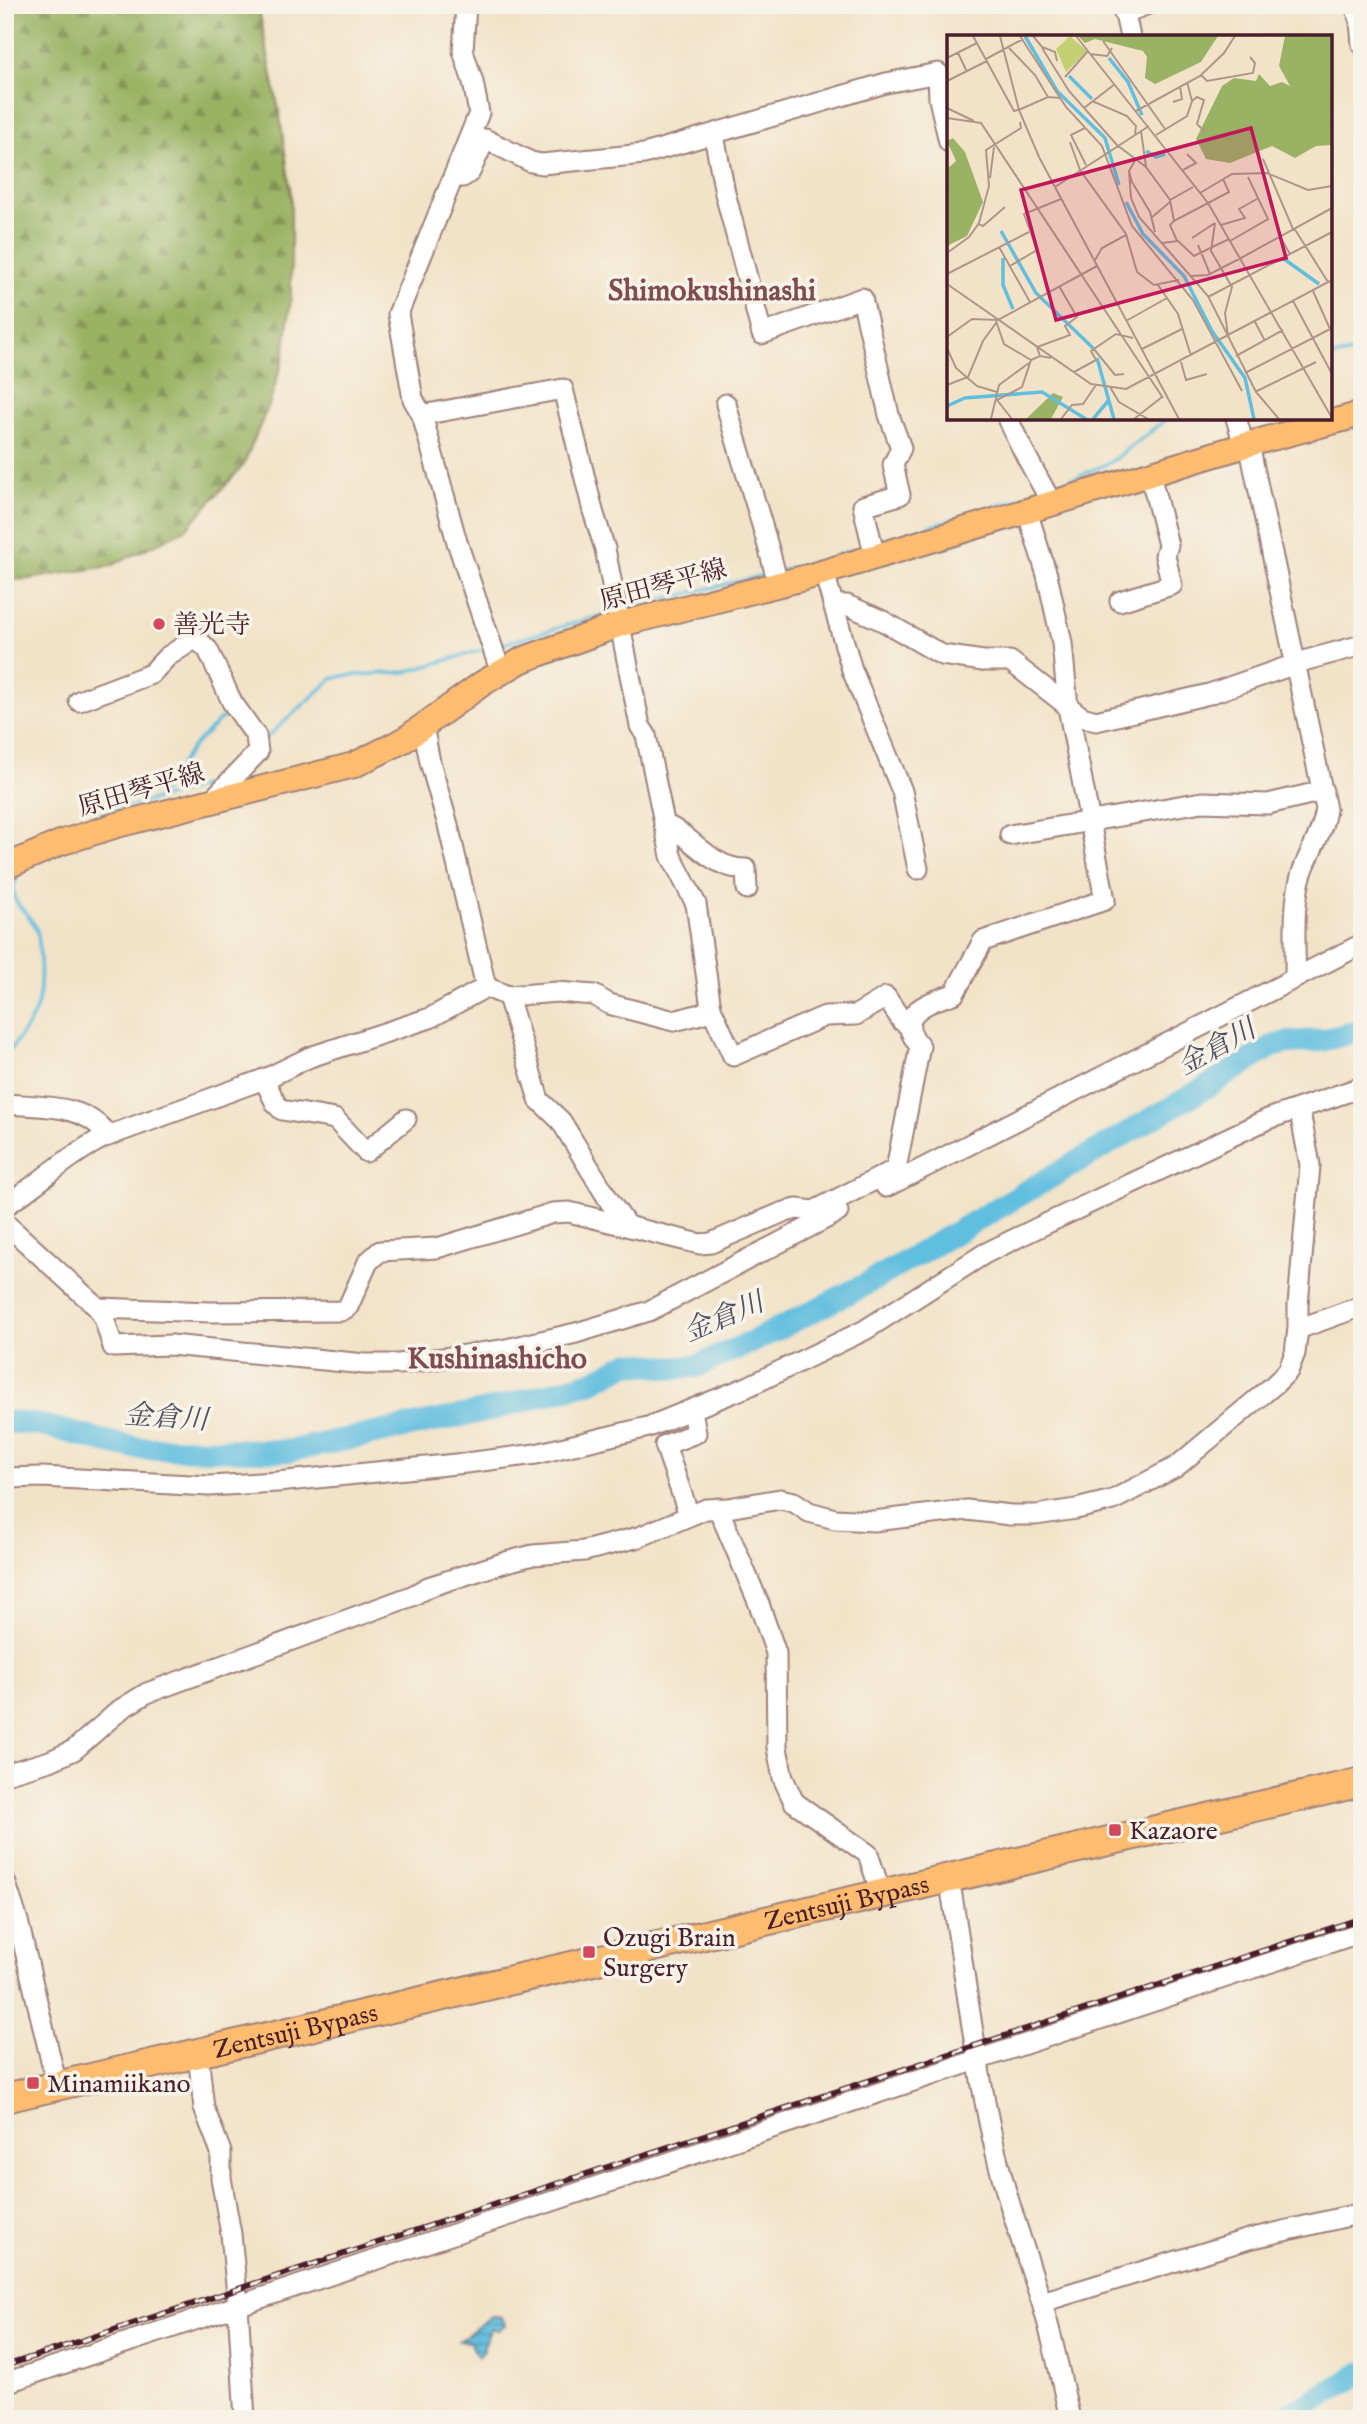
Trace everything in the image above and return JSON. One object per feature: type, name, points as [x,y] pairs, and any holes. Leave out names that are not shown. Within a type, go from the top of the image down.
[{"type":"highway","name":"Zentsuji Bypass","points":[[5,2098],[1362,1782]]},
{"type":"main road","name":"原田琴平線","points":[[5,867],[60,843],[117,825],[354,765],[404,740],[423,726],[495,655],[522,660],[619,615],[776,576],[824,572],[873,549],[1027,511],[1048,494],[1150,474],[1247,444],[1362,414]]},
{"type":"street","points":[[466,5],[463,51],[479,113],[398,314],[413,399],[422,415],[457,542],[495,655]]},
{"type":"street","points":[[1129,35],[1124,9],[1146,5]]},
{"type":"street","points":[[1354,5],[1360,22],[1362,44]]},
{"type":"street","points":[[453,177],[463,177],[470,172],[485,139],[531,162],[542,164],[644,154],[886,83],[938,73],[939,99],[947,133]]},
{"type":"street","points":[[714,135],[725,193],[762,334],[862,298],[890,415],[901,448],[893,465],[900,495],[863,506],[873,549]]},
{"type":"street","points":[[5,1223],[98,1308],[113,1347],[172,1345],[365,1364],[399,1364],[467,1356],[576,1333],[649,1311],[896,1169],[920,1046],[911,1036],[908,1025],[902,1021],[886,997],[856,1015],[825,1016],[733,1056],[711,1008],[695,904],[671,856],[646,735],[640,726],[605,549],[563,389],[422,415]]},
{"type":"street","points":[[726,404],[732,448],[765,511],[776,576]]},
{"type":"street","points":[[1008,420],[1020,448],[1048,494]]},
{"type":"street","points":[[1237,420],[1247,444],[1326,809],[1325,819],[1306,863],[1297,893],[1295,976]]},
{"type":"street","points":[[1120,601],[1172,585],[1165,556],[1168,545],[1150,474]]},
{"type":"street","points":[[908,1025],[913,1015],[930,1001],[954,994],[983,941],[1105,900],[1068,707],[1062,643],[1047,575],[1027,511]]},
{"type":"street","points":[[824,572],[852,670],[902,791],[918,869]]},
{"type":"street","points":[[833,605],[847,605],[883,621],[942,655],[983,661],[1010,661],[1082,717],[1096,721],[1209,694],[1362,645]]},
{"type":"street","points":[[79,701],[151,674],[167,657],[196,638],[208,650],[232,702],[257,743],[212,800]]},
{"type":"street","points":[[423,726],[486,987]]},
{"type":"street","points":[[1010,835],[1202,802],[1268,804],[1323,791]]},
{"type":"street","points":[[664,824],[678,830],[716,861],[746,869],[747,889]]},
{"type":"street","points":[[98,1308],[211,1312],[341,1311],[348,1307],[368,1262],[380,1251],[437,1248],[553,1213],[569,1212],[700,1244],[711,1243],[781,1213],[797,1209],[817,1216],[1362,944]]},
{"type":"street","points":[[486,987],[508,996],[557,992],[594,995],[609,1004],[674,1021],[701,1014],[711,1008]]},
{"type":"street","points":[[5,1206],[29,1191],[85,1146],[264,1079],[310,1057],[430,1018],[486,987]]},
{"type":"street","points":[[508,996],[539,1100],[561,1121],[627,1226]]},
{"type":"street","points":[[264,1079],[276,1104],[282,1110],[335,1119],[366,1152],[406,1119]]},
{"type":"street","points":[[5,1478],[42,1476],[209,1486],[339,1477],[536,1454],[648,1427],[747,1387],[865,1330],[984,1254],[1037,1228],[1268,1119],[1362,1087]]},
{"type":"street","points":[[5,1104],[72,1110],[91,1118],[108,1136]]},
{"type":"street","points":[[5,1774],[50,1761],[74,1750],[121,1709],[147,1693],[412,1596],[428,1587],[533,1555],[584,1551],[639,1537],[706,1509],[780,1499],[794,1502],[809,1512],[835,1519],[874,1521],[967,1510],[1010,1516],[1036,1515],[1113,1500],[1176,1467],[1288,1371],[1295,1353],[1298,1329],[1310,1166],[1300,1112]]},
{"type":"street","points":[[1298,1329],[1362,1306]]},
{"type":"street","points":[[690,1515],[666,1445],[696,1433],[692,1410]]},
{"type":"street","points":[[718,1508],[760,1604],[776,1653],[777,1748],[783,1778],[794,1802],[867,1854],[881,1893]]},
{"type":"street","points":[[949,1878],[992,2138],[1015,2222],[1042,2302],[1070,2419]]},
{"type":"street","points":[[5,1881],[18,1921],[57,2085]]},
{"type":"street","points":[[5,2383],[1362,1931]]},
{"type":"street","points":[[198,2054],[204,2108],[221,2152],[221,2178],[231,2234],[238,2305],[245,2419]]},
{"type":"street","points":[[1042,2302],[1249,2239],[1362,2213]]},
{"type":"green space","points":[[5,5],[258,5],[280,116],[291,195],[291,298],[284,356],[270,402],[243,466],[185,530],[110,566],[5,580]]},
{"type":"water","points":[[492,2316],[502,2317],[505,2325],[498,2330],[491,2328],[484,2351],[478,2357],[470,2342],[459,2341]]},
{"type":"waterway","points":[[1332,358],[1362,350]]},
{"type":"waterway","points":[[1051,488],[1111,462],[1165,420]]},
{"type":"waterway","points":[[877,543],[1040,492]]},
{"type":"waterway","points":[[837,555],[867,546]]},
{"type":"waterway","points":[[780,571],[813,563]]},
{"type":"waterway","points":[[623,609],[769,574]]},
{"type":"waterway","points":[[499,645],[612,612]]},
{"type":"waterway","points":[[264,740],[332,679],[406,672],[485,649]]},
{"type":"waterway","points":[[158,797],[193,746],[227,713]]},
{"type":"waterway","points":[[50,833],[95,816],[211,784],[224,774]]},
{"type":"waterway","points":[[5,1057],[30,1022],[38,1002],[41,977],[36,928],[15,900],[14,886],[17,877]]},
{"type":"waterway","name":"金倉川","points":[[5,1422],[38,1425],[137,1448],[289,1451],[490,1410],[591,1382],[629,1363],[677,1368],[697,1366],[758,1339],[870,1282],[1271,1047],[1285,1043],[1324,1040],[1362,1030]]},
{"type":"waterway","points":[[1280,2419],[1362,2373]]},
{"type":"railway","points":[[5,2366],[1362,1918]]},
{"type":"place","name":"善光寺","points":[[159,624]]},
{"type":"place","name":"Kazaore","points":[[1115,1830]]},
{"type":"place","name":"Ozugi Brain Surgery","points":[[589,1952]]},
{"type":"place","name":"Minamiikano","points":[[33,2083]]},
{"type":"district","name":"Shimokushinashi","points":[[712,290]]},
{"type":"district","name":"Kushinashicho","points":[[497,1358]]}]
